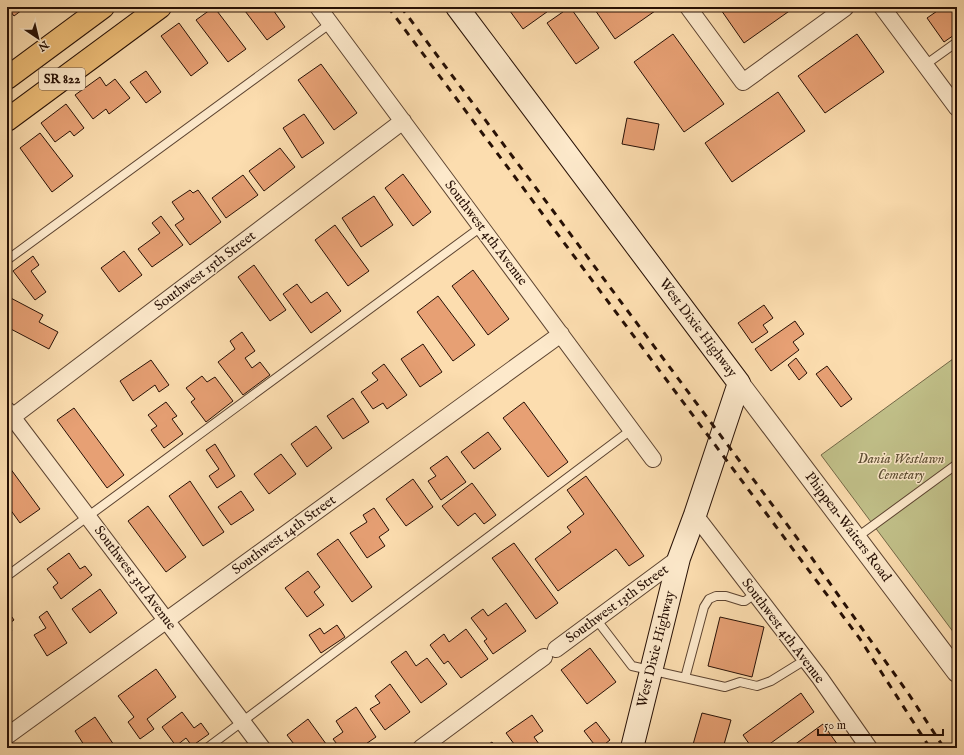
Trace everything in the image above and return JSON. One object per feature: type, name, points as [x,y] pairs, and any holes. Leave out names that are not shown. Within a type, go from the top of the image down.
[{"type":"main road","name":"SR 822","points":[[7,78],[103,7]]},
{"type":"main road","name":"SR 822","points":[[7,120],[160,7]]},
{"type":"main road","name":"West Dixie Highway","points":[[457,7],[739,383],[679,558],[632,748]]},
{"type":"street","name":"Southwest 4th Avenue","points":[[318,7],[653,459]]},
{"type":"street","points":[[688,7],[743,82],[845,8],[844,7]]},
{"type":"street","points":[[882,7],[957,108]]},
{"type":"street","name":"Southwest 15th Street","points":[[9,416],[403,121]]},
{"type":"street","name":"Southwest 14th Street","points":[[7,736],[561,334]]},
{"type":"street","name":"Phippen-Waiters Road","points":[[739,383],[957,672]]},
{"type":"street","name":"Southwest 3rd Avenue","points":[[9,416],[88,517],[262,748]]},
{"type":"street","name":"Southwest 4th Avenue","points":[[695,515],[805,660],[869,748]]},
{"type":"street","name":"Southwest 13th Street","points":[[421,748],[679,558]]},
{"type":"lane","points":[[7,260],[330,23]]},
{"type":"lane","points":[[925,65],[957,42]]},
{"type":"lane","points":[[7,576],[482,227]]},
{"type":"lane","points":[[207,748],[632,430]]},
{"type":"lane","points":[[856,538],[957,464]]},
{"type":"lane","points":[[685,678],[704,607],[709,599],[716,596],[726,596],[745,601],[755,594]]},
{"type":"lane","points":[[596,619],[632,666],[725,687],[740,682],[757,686],[771,681],[805,660]]},
{"type":"green space","name":"Dania Westlawn Cemetary","points":[[957,356],[957,637],[821,455]]},
{"type":"building","points":[[7,7],[26,7],[14,16]]},
{"type":"building","points":[[214,7],[246,49],[228,62],[196,20]]},
{"type":"building","points":[[242,7],[271,7],[285,27],[267,40]]},
{"type":"building","points":[[507,7],[550,7],[551,9],[523,29]]},
{"type":"building","points":[[570,7],[599,48],[576,64],[547,23]]},
{"type":"building","points":[[593,7],[652,7],[655,11],[615,39]]},
{"type":"building","points":[[719,7],[795,7],[744,43]]},
{"type":"building","points":[[943,7],[957,7],[957,33],[944,42],[927,18]]},
{"type":"building","points":[[179,23],[208,63],[191,76],[161,36]]},
{"type":"building","points":[[673,34],[724,104],[684,132],[634,62]]},
{"type":"building","points":[[857,34],[884,72],[825,113],[798,76]]},
{"type":"building","points":[[321,64],[357,113],[334,130],[298,80]]},
{"type":"building","points":[[146,71],[161,92],[146,103],[130,82]]},
{"type":"building","points":[[100,77],[106,86],[115,79],[130,98],[109,114],[106,109],[93,119],[75,95]]},
{"type":"building","points":[[778,92],[805,131],[732,182],[705,143]]},
{"type":"building","points":[[66,104],[84,128],[74,136],[70,131],[55,142],[41,123]]},
{"type":"building","points":[[304,114],[324,143],[302,158],[283,128]]},
{"type":"building","points":[[627,118],[659,124],[654,150],[622,144]]},
{"type":"building","points":[[40,133],[73,176],[52,192],[20,148]]},
{"type":"building","points":[[280,148],[295,167],[264,191],[249,171]]},
{"type":"building","points":[[403,174],[431,212],[413,226],[385,188]]},
{"type":"building","points":[[243,175],[258,195],[226,218],[212,198]]},
{"type":"building","points":[[190,190],[193,193],[198,190],[221,222],[190,245],[175,225],[184,219],[172,202]]},
{"type":"building","points":[[374,196],[393,225],[361,247],[342,218]]},
{"type":"building","points":[[161,216],[183,245],[152,267],[138,249],[160,233],[152,223]]},
{"type":"building","points":[[335,225],[369,271],[348,286],[315,240]]},
{"type":"building","points":[[124,251],[142,275],[119,292],[101,268]]},
{"type":"building","points":[[33,256],[39,265],[31,271],[46,292],[35,300],[13,271]]},
{"type":"building","points":[[254,265],[286,310],[270,321],[238,277]]},
{"type":"building","points":[[473,270],[509,319],[488,335],[452,286]]},
{"type":"building","points":[[297,284],[311,303],[327,292],[341,311],[311,333],[283,294]]},
{"type":"building","points":[[7,296],[43,315],[39,322],[58,332],[49,349],[7,327]]},
{"type":"building","points":[[438,296],[475,345],[453,361],[417,312]]},
{"type":"building","points":[[764,305],[773,318],[763,325],[768,332],[752,343],[738,323]]},
{"type":"building","points":[[795,321],[804,334],[793,342],[799,350],[771,371],[755,349]]},
{"type":"building","points":[[242,332],[255,351],[245,358],[252,368],[260,362],[270,375],[243,395],[218,362],[235,349],[230,341]]},
{"type":"building","points":[[423,344],[442,372],[420,387],[401,359]]},
{"type":"building","points":[[796,358],[807,373],[799,380],[788,365]]},
{"type":"building","points":[[151,360],[169,385],[159,392],[155,385],[133,401],[120,381]]},
{"type":"building","points":[[384,364],[407,395],[387,409],[383,403],[373,409],[361,392],[378,380],[372,373]]},
{"type":"building","points":[[827,366],[852,399],[841,407],[816,374]]},
{"type":"building","points":[[202,376],[207,382],[215,377],[233,401],[206,422],[191,402],[195,399],[186,388]]},
{"type":"building","points":[[353,398],[369,422],[343,439],[327,416]]},
{"type":"building","points":[[166,402],[177,416],[172,419],[183,434],[164,448],[151,430],[157,426],[148,415]]},
{"type":"building","points":[[524,402],[568,462],[548,477],[503,418]]},
{"type":"building","points":[[74,408],[124,475],[107,488],[57,420]]},
{"type":"building","points":[[316,426],[332,448],[307,467],[291,444]]},
{"type":"building","points":[[488,432],[501,449],[474,469],[461,452]]},
{"type":"building","points":[[215,444],[235,476],[217,488],[209,476],[219,469],[206,450]]},
{"type":"building","points":[[281,454],[296,474],[269,494],[254,474]]},
{"type":"building","points":[[447,456],[466,482],[441,500],[428,481],[436,476],[430,468]]},
{"type":"building","points":[[7,464],[40,509],[20,523],[7,505]]},
{"type":"building","points":[[586,476],[644,556],[629,566],[616,549],[558,591],[535,559],[571,532],[567,527],[584,514],[567,490]]},
{"type":"building","points":[[413,479],[433,507],[406,526],[386,499]]},
{"type":"building","points":[[190,481],[224,532],[203,546],[169,496]]},
{"type":"building","points":[[472,483],[496,515],[484,524],[475,513],[458,526],[442,506]]},
{"type":"building","points":[[241,491],[254,510],[231,525],[218,507]]},
{"type":"building","points":[[148,506],[186,557],[166,572],[128,521]]},
{"type":"building","points":[[374,508],[389,530],[379,537],[385,546],[367,558],[350,533],[367,522],[363,515]]},
{"type":"building","points":[[338,539],[372,587],[352,602],[317,554]]},
{"type":"building","points":[[514,543],[558,603],[536,619],[492,558]]},
{"type":"building","points":[[69,553],[80,569],[85,566],[92,575],[61,599],[53,587],[58,583],[47,569]]},
{"type":"building","points":[[308,571],[320,587],[314,592],[324,605],[307,617],[285,588]]},
{"type":"building","points":[[100,589],[117,613],[90,633],[72,609]]},
{"type":"building","points":[[506,603],[526,631],[493,654],[484,641],[487,639],[471,618],[483,609],[488,616]]},
{"type":"building","points":[[7,610],[14,620],[7,625]]},
{"type":"building","points":[[47,611],[67,643],[47,656],[34,635],[46,628],[39,617]]},
{"type":"building","points":[[720,617],[764,627],[752,677],[708,666]]},
{"type":"building","points":[[7,625],[12,631],[7,634]]},
{"type":"building","points":[[337,625],[345,637],[321,653],[309,635],[320,628],[324,634]]},
{"type":"building","points":[[466,629],[488,659],[461,678],[448,661],[444,664],[430,645],[444,634],[449,642]]},
{"type":"building","points":[[590,648],[616,682],[587,704],[561,670]]},
{"type":"building","points":[[406,651],[416,666],[427,658],[447,684],[421,703],[391,662]]},
{"type":"building","points":[[156,669],[176,697],[147,719],[154,729],[140,739],[128,722],[134,717],[118,696]]},
{"type":"building","points":[[390,684],[410,712],[385,730],[370,709],[380,703],[375,696]]},
{"type":"building","points":[[801,693],[814,712],[764,748],[752,748],[743,735]]},
{"type":"building","points":[[356,707],[376,737],[360,748],[340,748],[333,739],[343,732],[336,721]]},
{"type":"building","points":[[182,712],[194,728],[201,723],[209,734],[192,746],[186,738],[176,746],[162,727]]},
{"type":"building","points":[[702,713],[731,720],[723,748],[692,748]]},
{"type":"building","points":[[532,715],[543,731],[534,737],[539,744],[533,748],[517,748],[506,733]]},
{"type":"building","points":[[95,717],[116,748],[86,748],[75,731]]},
{"type":"building","points":[[308,719],[329,748],[297,748],[287,735]]},
{"type":"building","points":[[596,722],[610,740],[600,748],[597,748],[584,731]]},
{"type":"building","points":[[823,724],[840,748],[790,748]]},
{"type":"building","points":[[492,742],[496,748],[483,748]]},
{"type":"railway","points":[[388,7],[860,639],[930,748]]},
{"type":"railway","points":[[401,7],[809,554],[908,693],[944,748]]}]
